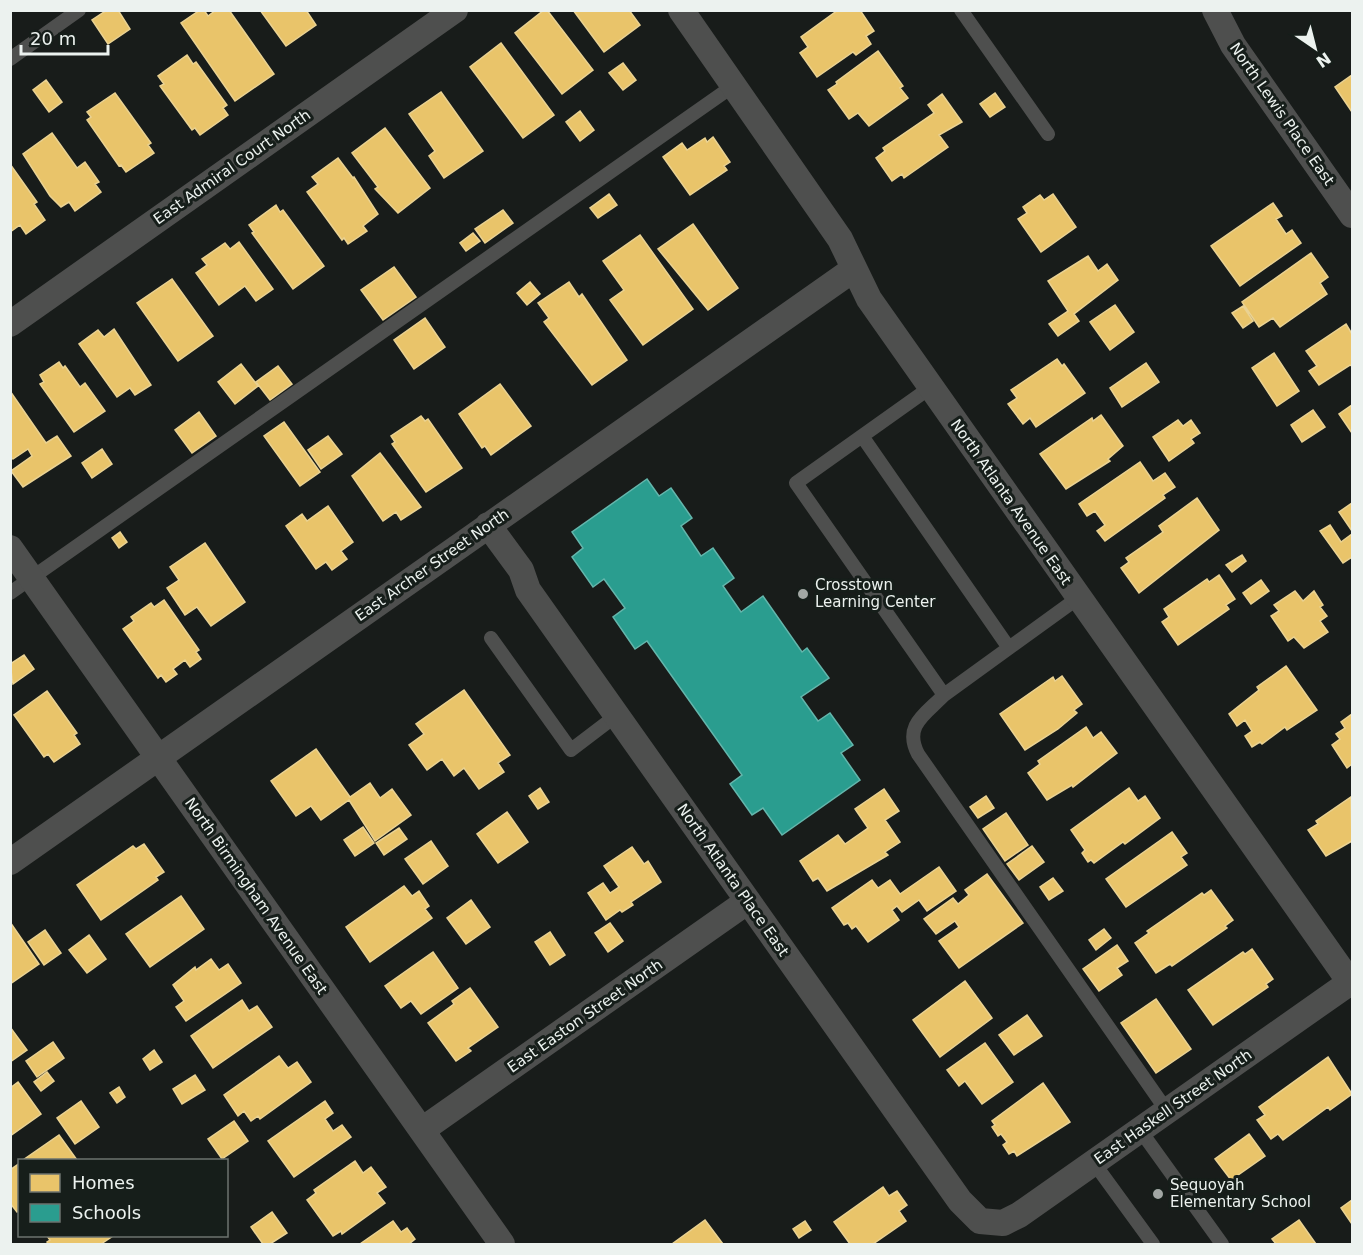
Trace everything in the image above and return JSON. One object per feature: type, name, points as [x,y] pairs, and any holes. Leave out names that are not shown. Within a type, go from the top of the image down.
[{"type":"street","name":"East Admiral Court North","points":[[10,324],[454,10]]},
{"type":"street","name":"North Atlanta Avenue East","points":[[681,10],[840,239],[869,299],[1352,983]]},
{"type":"street","name":"North Lewis Place East","points":[[1219,12],[1233,45],[1353,215]]},
{"type":"street","name":"East Archer Street North","points":[[10,862],[854,269]]},
{"type":"street","name":"North Atlanta Place East","points":[[488,525],[521,570],[528,590],[964,1207],[980,1221],[990,1223]]},
{"type":"street","name":"North Birmingham Avenue East","points":[[10,548],[502,1245]]},
{"type":"street","name":"East Easton Street North","points":[[422,1130],[748,901]]},
{"type":"street","name":"East Haskell Street North","points":[[990,1223],[1003,1223],[1019,1215],[1352,983]]},
{"type":"lane","points":[[10,58],[79,10]]},
{"type":"lane","points":[[961,10],[1048,134]]},
{"type":"lane","points":[[10,593],[733,86]]},
{"type":"lane","points":[[931,387],[796,483],[944,695]]},
{"type":"lane","points":[[862,436],[1009,648]]},
{"type":"lane","points":[[1078,598],[944,695],[916,722],[912,739],[918,754],[1167,1111]]},
{"type":"lane","points":[[491,638],[571,750],[617,715]]},
{"type":"lane","points":[[1140,1130],[1222,1245]]},
{"type":"lane","points":[[1094,1163],[1153,1245]]},
{"type":"building: Homes","points":[[107,10],[118,10],[130,29],[108,44],[92,20]]},
{"type":"building: Homes","points":[[200,10],[204,10],[208,16],[216,10],[229,10],[274,74],[235,101],[181,23]]},
{"type":"building: Homes","points":[[260,10],[306,10],[316,25],[286,46]]},
{"type":"building: Homes","points":[[547,10],[593,70],[562,94],[515,33]]},
{"type":"building: Homes","points":[[573,10],[629,10],[640,25],[604,52]]},
{"type":"building: Homes","points":[[838,10],[860,10],[874,31],[866,36],[871,44],[856,55],[853,52],[817,77],[800,53],[808,47],[801,37]]},
{"type":"building: Homes","points":[[501,43],[554,115],[523,138],[470,67]]},
{"type":"building: Homes","points":[[878,51],[903,86],[900,88],[908,98],[869,126],[858,113],[849,119],[828,90]]},
{"type":"building: Homes","points":[[187,55],[193,64],[196,62],[227,105],[223,108],[228,115],[200,135],[195,128],[192,130],[160,86],[164,84],[158,76]]},
{"type":"building: Homes","points":[[623,63],[636,80],[623,90],[609,73]]},
{"type":"building: Homes","points":[[1352,75],[1352,112],[1335,87]]},
{"type":"building: Homes","points":[[46,80],[62,102],[49,112],[33,90]]},
{"type":"building: Homes","points":[[441,92],[483,151],[444,178],[429,156],[435,151],[409,114]]},
{"type":"building: Homes","points":[[115,93],[151,143],[148,145],[154,153],[126,172],[121,165],[119,166],[87,120],[91,117],[87,112]]},
{"type":"building: Homes","points":[[995,93],[1005,107],[990,117],[980,104]]},
{"type":"building: Homes","points":[[942,94],[962,122],[939,135],[948,147],[904,178],[902,174],[892,181],[876,158],[885,151],[883,148],[934,113],[928,105]]},
{"type":"building: Homes","points":[[580,111],[594,130],[580,141],[566,122]]},
{"type":"building: Homes","points":[[385,128],[430,188],[398,213],[375,189],[378,187],[352,153]]},
{"type":"building: Homes","points":[[52,133],[77,168],[85,162],[99,182],[95,184],[101,192],[75,211],[69,202],[61,207],[50,196],[23,154]]},
{"type":"building: Homes","points":[[713,137],[730,162],[724,166],[727,170],[690,195],[663,157],[682,143],[687,150],[705,138],[707,142]]},
{"type":"building: Homes","points":[[338,158],[354,177],[378,214],[363,226],[367,231],[348,244],[344,238],[342,240],[307,192],[318,184],[312,177]]},
{"type":"building: Homes","points":[[10,164],[37,202],[34,204],[45,220],[26,234],[20,225],[10,232]]},
{"type":"building: Homes","points":[[609,194],[617,205],[598,218],[590,208]]},
{"type":"building: Homes","points":[[1053,194],[1076,227],[1041,252],[1018,219],[1027,213],[1023,207],[1040,195],[1044,200]]},
{"type":"building: Homes","points":[[1273,203],[1282,216],[1276,219],[1286,234],[1292,230],[1301,243],[1240,286],[1211,246]]},
{"type":"building: Homes","points":[[276,205],[280,212],[283,210],[324,266],[293,289],[252,233],[254,232],[249,225]]},
{"type":"building: Homes","points":[[503,210],[513,223],[485,243],[475,229]]},
{"type":"building: Homes","points":[[693,224],[738,288],[708,310],[658,249]]},
{"type":"building: Homes","points":[[473,233],[480,241],[466,251],[460,243]]},
{"type":"building: Homes","points":[[640,235],[693,309],[643,345],[610,300],[624,290],[603,261]]},
{"type":"building: Homes","points":[[239,242],[273,289],[256,301],[245,286],[219,305],[196,273],[207,265],[202,259],[225,243],[230,249]]},
{"type":"building: Homes","points":[[1311,253],[1328,277],[1320,283],[1327,294],[1280,327],[1273,318],[1259,327],[1242,302]]},
{"type":"building: Homes","points":[[1088,256],[1098,271],[1107,264],[1118,280],[1074,314],[1079,321],[1058,336],[1049,324],[1068,311],[1048,281]]},
{"type":"building: Homes","points":[[394,267],[416,297],[383,320],[361,290]]},
{"type":"building: Homes","points":[[172,279],[213,336],[178,361],[137,303]]},
{"type":"building: Homes","points":[[530,282],[540,294],[527,305],[517,293]]},
{"type":"building: Homes","points":[[569,282],[579,297],[582,294],[627,360],[592,385],[544,322],[549,318],[538,303]]},
{"type":"building: Homes","points":[[1115,305],[1134,332],[1110,350],[1090,322]]},
{"type":"building: Homes","points":[[1243,306],[1253,321],[1243,328],[1232,313]]},
{"type":"building: Homes","points":[[425,318],[445,347],[414,369],[394,340]]},
{"type":"building: Homes","points":[[1346,324],[1352,334],[1352,366],[1350,365],[1319,385],[1309,371],[1317,366],[1306,351]]},
{"type":"building: Homes","points":[[114,329],[151,385],[135,395],[130,388],[117,397],[79,344],[98,330],[104,337]]},
{"type":"building: Homes","points":[[1274,353],[1299,391],[1277,406],[1252,368]]},
{"type":"building: Homes","points":[[1057,359],[1062,366],[1064,364],[1085,393],[1036,427],[1030,418],[1023,424],[1008,404],[1017,398],[1011,390]]},
{"type":"building: Homes","points":[[59,362],[63,368],[65,366],[80,387],[85,383],[105,411],[74,432],[40,384],[44,382],[40,375]]},
{"type":"building: Homes","points":[[1146,363],[1159,382],[1122,407],[1110,388]]},
{"type":"building: Homes","points":[[241,364],[258,386],[235,404],[218,382]]},
{"type":"building: Homes","points":[[278,366],[292,384],[270,400],[256,382]]},
{"type":"building: Homes","points":[[500,384],[531,426],[491,455],[485,446],[482,448],[459,414]]},
{"type":"building: Homes","points":[[10,391],[46,443],[57,436],[71,456],[23,487],[11,471],[32,456],[28,449],[13,459],[10,458]]},
{"type":"building: Homes","points":[[1352,405],[1352,433],[1339,414]]},
{"type":"building: Homes","points":[[1313,410],[1325,427],[1302,442],[1291,425]]},
{"type":"building: Homes","points":[[199,412],[216,436],[192,453],[175,430]]},
{"type":"building: Homes","points":[[1101,415],[1123,446],[1108,459],[1110,461],[1066,489],[1040,454],[1092,418],[1093,421]]},
{"type":"building: Homes","points":[[421,416],[425,421],[428,419],[462,468],[426,492],[392,444],[395,442],[391,436]]},
{"type":"building: Homes","points":[[1178,420],[1183,426],[1191,420],[1200,433],[1191,439],[1194,443],[1169,461],[1153,437]]},
{"type":"building: Homes","points":[[284,422],[320,472],[300,486],[264,436]]},
{"type":"building: Homes","points":[[328,436],[342,454],[321,469],[308,450]]},
{"type":"building: Homes","points":[[102,449],[112,464],[92,478],[82,463]]},
{"type":"building: Homes","points":[[380,453],[421,507],[401,520],[396,512],[383,521],[352,476]]},
{"type":"building: Homes","points":[[1140,462],[1153,481],[1165,473],[1175,487],[1163,495],[1165,498],[1105,541],[1097,531],[1105,525],[1095,511],[1087,516],[1079,504]]},
{"type":"building: Homes","points":[[1197,498],[1219,530],[1139,593],[1121,568],[1129,562],[1126,558],[1163,532],[1159,526]]},
{"type":"building: Homes","points":[[1352,503],[1352,531],[1339,512]]},
{"type":"building: Homes","points":[[328,506],[353,542],[341,551],[347,559],[332,570],[326,562],[316,569],[286,526],[302,514],[307,521]]},
{"type":"building: Homes","points":[[1330,525],[1341,542],[1352,534],[1352,557],[1343,563],[1320,531]]},
{"type":"building: Homes","points":[[120,532],[127,542],[119,548],[112,538]]},
{"type":"building: Homes","points":[[205,543],[245,602],[211,626],[197,607],[185,615],[167,588],[179,580],[170,567]]},
{"type":"building: Homes","points":[[1242,555],[1246,561],[1232,572],[1226,565]]},
{"type":"building: Homes","points":[[1219,575],[1235,599],[1226,605],[1229,609],[1178,645],[1162,622],[1169,617],[1164,609],[1207,579],[1209,582]]},
{"type":"building: Homes","points":[[1261,580],[1269,591],[1251,604],[1243,593]]},
{"type":"building: Homes","points":[[1295,591],[1303,601],[1314,591],[1323,605],[1320,607],[1327,616],[1320,621],[1328,632],[1304,648],[1294,637],[1288,641],[1271,616],[1279,611],[1274,605]]},
{"type":"building: Homes","points":[[164,600],[199,650],[196,652],[201,659],[190,667],[185,660],[173,669],[177,674],[166,682],[161,675],[158,678],[123,629],[134,621],[131,617],[151,603],[154,607]]},
{"type":"building: Homes","points":[[24,655],[34,669],[13,684],[10,664]]},
{"type":"building: Homes","points":[[1286,666],[1317,710],[1287,730],[1285,727],[1262,744],[1260,742],[1252,747],[1245,736],[1252,731],[1245,720],[1237,726],[1229,714],[1259,690],[1257,687]]},
{"type":"building: Homes","points":[[1062,676],[1082,704],[1074,710],[1077,713],[1058,729],[1025,750],[1000,714],[1053,677],[1055,681]]},
{"type":"building: Homes","points":[[464,690],[510,755],[498,763],[504,772],[479,789],[464,768],[454,776],[442,759],[427,770],[409,745],[424,734],[416,724]]},
{"type":"building: Homes","points":[[47,691],[77,733],[74,735],[80,744],[54,762],[48,754],[44,757],[14,715]]},
{"type":"building: Homes","points":[[1352,714],[1352,764],[1347,768],[1332,745],[1340,739],[1336,734],[1345,728],[1341,722]]},
{"type":"building: Homes","points":[[1086,727],[1093,738],[1101,732],[1117,753],[1073,787],[1072,785],[1047,800],[1028,773],[1040,764],[1038,761]]},
{"type":"building: Homes","points":[[316,749],[350,797],[370,783],[380,798],[392,789],[411,815],[375,841],[349,800],[321,820],[311,806],[296,816],[271,781]]},
{"type":"building: Homes","points":[[540,788],[549,802],[538,809],[529,796]]},
{"type":"building: Homes","points":[[1129,788],[1138,801],[1145,796],[1160,818],[1094,863],[1091,860],[1088,862],[1082,853],[1085,850],[1071,830]]},
{"type":"building: Homes","points":[[884,789],[899,811],[885,820],[900,842],[885,852],[888,855],[827,891],[818,878],[813,881],[800,861],[838,835],[845,844],[868,828],[855,809]]},
{"type":"building: Homes","points":[[986,796],[994,808],[978,818],[970,807]]},
{"type":"building: Homes","points":[[1351,797],[1352,841],[1326,856],[1308,830],[1318,824],[1316,821]]},
{"type":"building: Homes","points":[[507,812],[528,842],[498,863],[477,834]]},
{"type":"building: Homes","points":[[1006,813],[1028,845],[1005,861],[983,829]]},
{"type":"building: Homes","points":[[363,827],[374,843],[355,856],[344,840]]},
{"type":"building: Homes","points":[[399,828],[407,839],[384,855],[376,843]]},
{"type":"building: Homes","points":[[1172,832],[1187,853],[1181,857],[1187,865],[1126,907],[1106,879]]},
{"type":"building: Homes","points":[[431,841],[448,866],[423,884],[405,859]]},
{"type":"building: Homes","points":[[144,844],[164,872],[156,877],[158,880],[101,920],[77,885],[133,846],[136,849]]},
{"type":"building: Homes","points":[[1032,846],[1044,862],[1019,880],[1007,864]]},
{"type":"building: Homes","points":[[632,847],[644,864],[648,861],[661,882],[631,902],[633,905],[622,912],[620,910],[606,920],[588,893],[603,883],[610,893],[619,887],[604,866]]},
{"type":"building: Homes","points":[[939,867],[956,891],[927,911],[919,900],[902,912],[897,906],[892,910],[899,920],[868,942],[856,926],[852,929],[848,923],[844,925],[832,908],[872,880],[878,888],[890,880],[900,894]]},
{"type":"building: Homes","points":[[987,874],[1023,923],[959,968],[939,941],[959,927],[955,921],[936,934],[924,919],[953,898],[958,904],[969,895],[965,890]]},
{"type":"building: Homes","points":[[1053,878],[1063,891],[1049,900],[1040,887]]},
{"type":"building: Homes","points":[[404,886],[412,896],[419,891],[429,906],[425,909],[432,918],[370,962],[346,927]]},
{"type":"building: Homes","points":[[1211,890],[1233,920],[1225,926],[1227,928],[1172,966],[1170,964],[1156,973],[1135,943],[1149,933],[1147,931],[1202,893],[1204,895]]},
{"type":"building: Homes","points":[[181,896],[204,929],[150,967],[126,934]]},
{"type":"building: Homes","points":[[471,900],[490,927],[466,944],[447,918]]},
{"type":"building: Homes","points":[[10,922],[39,964],[10,984]]},
{"type":"building: Homes","points":[[610,923],[623,941],[608,952],[595,933]]},
{"type":"building: Homes","points":[[1104,929],[1111,938],[1096,950],[1089,940]]},
{"type":"building: Homes","points":[[45,930],[61,953],[44,965],[28,942]]},
{"type":"building: Homes","points":[[550,932],[565,955],[550,965],[535,942]]},
{"type":"building: Homes","points":[[89,935],[106,959],[87,973],[69,950]]},
{"type":"building: Homes","points":[[1117,945],[1128,961],[1117,968],[1122,975],[1099,991],[1083,969]]},
{"type":"building: Homes","points":[[1252,949],[1273,979],[1266,984],[1268,987],[1213,1025],[1188,990],[1243,952],[1245,954]]},
{"type":"building: Homes","points":[[433,952],[458,988],[421,1014],[411,1001],[401,1008],[385,986]]},
{"type":"building: Homes","points":[[211,959],[219,970],[228,964],[241,983],[186,1021],[176,1007],[184,1001],[173,985],[195,967],[196,970]]},
{"type":"building: Homes","points":[[965,981],[992,1018],[940,1057],[913,1020]]},
{"type":"building: Homes","points":[[470,988],[498,1027],[468,1048],[471,1051],[456,1061],[428,1023],[454,1004],[452,1001]]},
{"type":"building: Homes","points":[[1156,999],[1191,1049],[1156,1073],[1121,1023]]},
{"type":"building: Homes","points":[[242,1000],[249,1011],[257,1006],[272,1027],[213,1068],[191,1036]]},
{"type":"building: Homes","points":[[1027,1015],[1042,1036],[1014,1055],[999,1035]]},
{"type":"building: Homes","points":[[10,1027],[27,1050],[10,1062]]},
{"type":"building: Homes","points":[[53,1042],[64,1058],[37,1077],[26,1061]]},
{"type":"building: Homes","points":[[985,1043],[1013,1082],[982,1104],[965,1081],[959,1086],[947,1070]]},
{"type":"building: Homes","points":[[154,1050],[162,1062],[150,1070],[143,1059]]},
{"type":"building: Homes","points":[[279,1056],[288,1068],[297,1062],[311,1082],[260,1119],[258,1116],[251,1121],[244,1111],[238,1116],[224,1095]]},
{"type":"building: Homes","points":[[1328,1057],[1352,1094],[1330,1110],[1328,1107],[1283,1140],[1278,1134],[1271,1139],[1257,1120],[1265,1115],[1259,1107]]},
{"type":"building: Homes","points":[[47,1072],[54,1081],[41,1091],[34,1082]]},
{"type":"building: Homes","points":[[195,1075],[205,1090],[182,1104],[173,1089]]},
{"type":"building: Homes","points":[[18,1082],[41,1114],[10,1136],[10,1088]]},
{"type":"building: Homes","points":[[1043,1083],[1070,1122],[1017,1156],[1014,1151],[1009,1154],[1003,1145],[1007,1142],[1001,1134],[998,1136],[992,1127],[995,1125],[992,1121]]},
{"type":"building: Homes","points":[[119,1087],[125,1097],[117,1103],[110,1093]]},
{"type":"building: Homes","points":[[81,1101],[99,1127],[75,1144],[57,1118]]},
{"type":"building: Homes","points":[[325,1101],[333,1113],[325,1119],[333,1131],[342,1125],[351,1137],[294,1177],[268,1141]]},
{"type":"building: Homes","points":[[234,1121],[248,1141],[222,1159],[208,1139]]},
{"type":"building: Homes","points":[[1249,1134],[1265,1156],[1231,1180],[1215,1159]]},
{"type":"building: Homes","points":[[59,1135],[76,1159],[24,1159]]},
{"type":"building: Homes","points":[[355,1161],[363,1173],[371,1167],[386,1187],[377,1193],[385,1203],[342,1234],[341,1231],[333,1236],[307,1200],[316,1193],[314,1190]]},
{"type":"building: Homes","points":[[18,1164],[17,1212],[10,1203],[10,1170]]},
{"type":"building: Homes","points":[[883,1187],[889,1196],[897,1191],[907,1205],[899,1211],[906,1221],[873,1244],[850,1244],[834,1222]]},
{"type":"building: Homes","points":[[1352,1200],[1352,1224],[1341,1208]]},
{"type":"building: Homes","points":[[272,1212],[287,1233],[270,1244],[263,1244],[251,1227]]},
{"type":"building: Homes","points":[[705,1220],[723,1244],[672,1244]]},
{"type":"building: Homes","points":[[1299,1220],[1316,1244],[1276,1244],[1272,1239]]},
{"type":"building: Homes","points":[[393,1221],[401,1232],[407,1228],[415,1239],[409,1244],[360,1244]]},
{"type":"building: Homes","points":[[805,1221],[811,1230],[799,1238],[793,1229]]},
{"type":"building: Homes","points":[[48,1237],[112,1237],[101,1244],[48,1244],[50,1240]]},
{"type":"building: Schools","points":[[647,479],[659,496],[671,488],[692,518],[681,526],[701,556],[713,548],[734,578],[723,586],[741,612],[763,596],[802,652],[807,648],[829,678],[801,697],[818,721],[830,713],[853,745],[841,753],[860,780],[782,835],[763,808],[752,815],[730,784],[742,775],[647,641],[635,649],[613,617],[625,608],[604,579],[593,587],[572,557],[583,548],[572,532]]},
{"type":"place","name":"Crosstown Learning Center","points":[[803,594]]},
{"type":"place","name":"Sequoyah Elementary School","points":[[1158,1194]]}]
